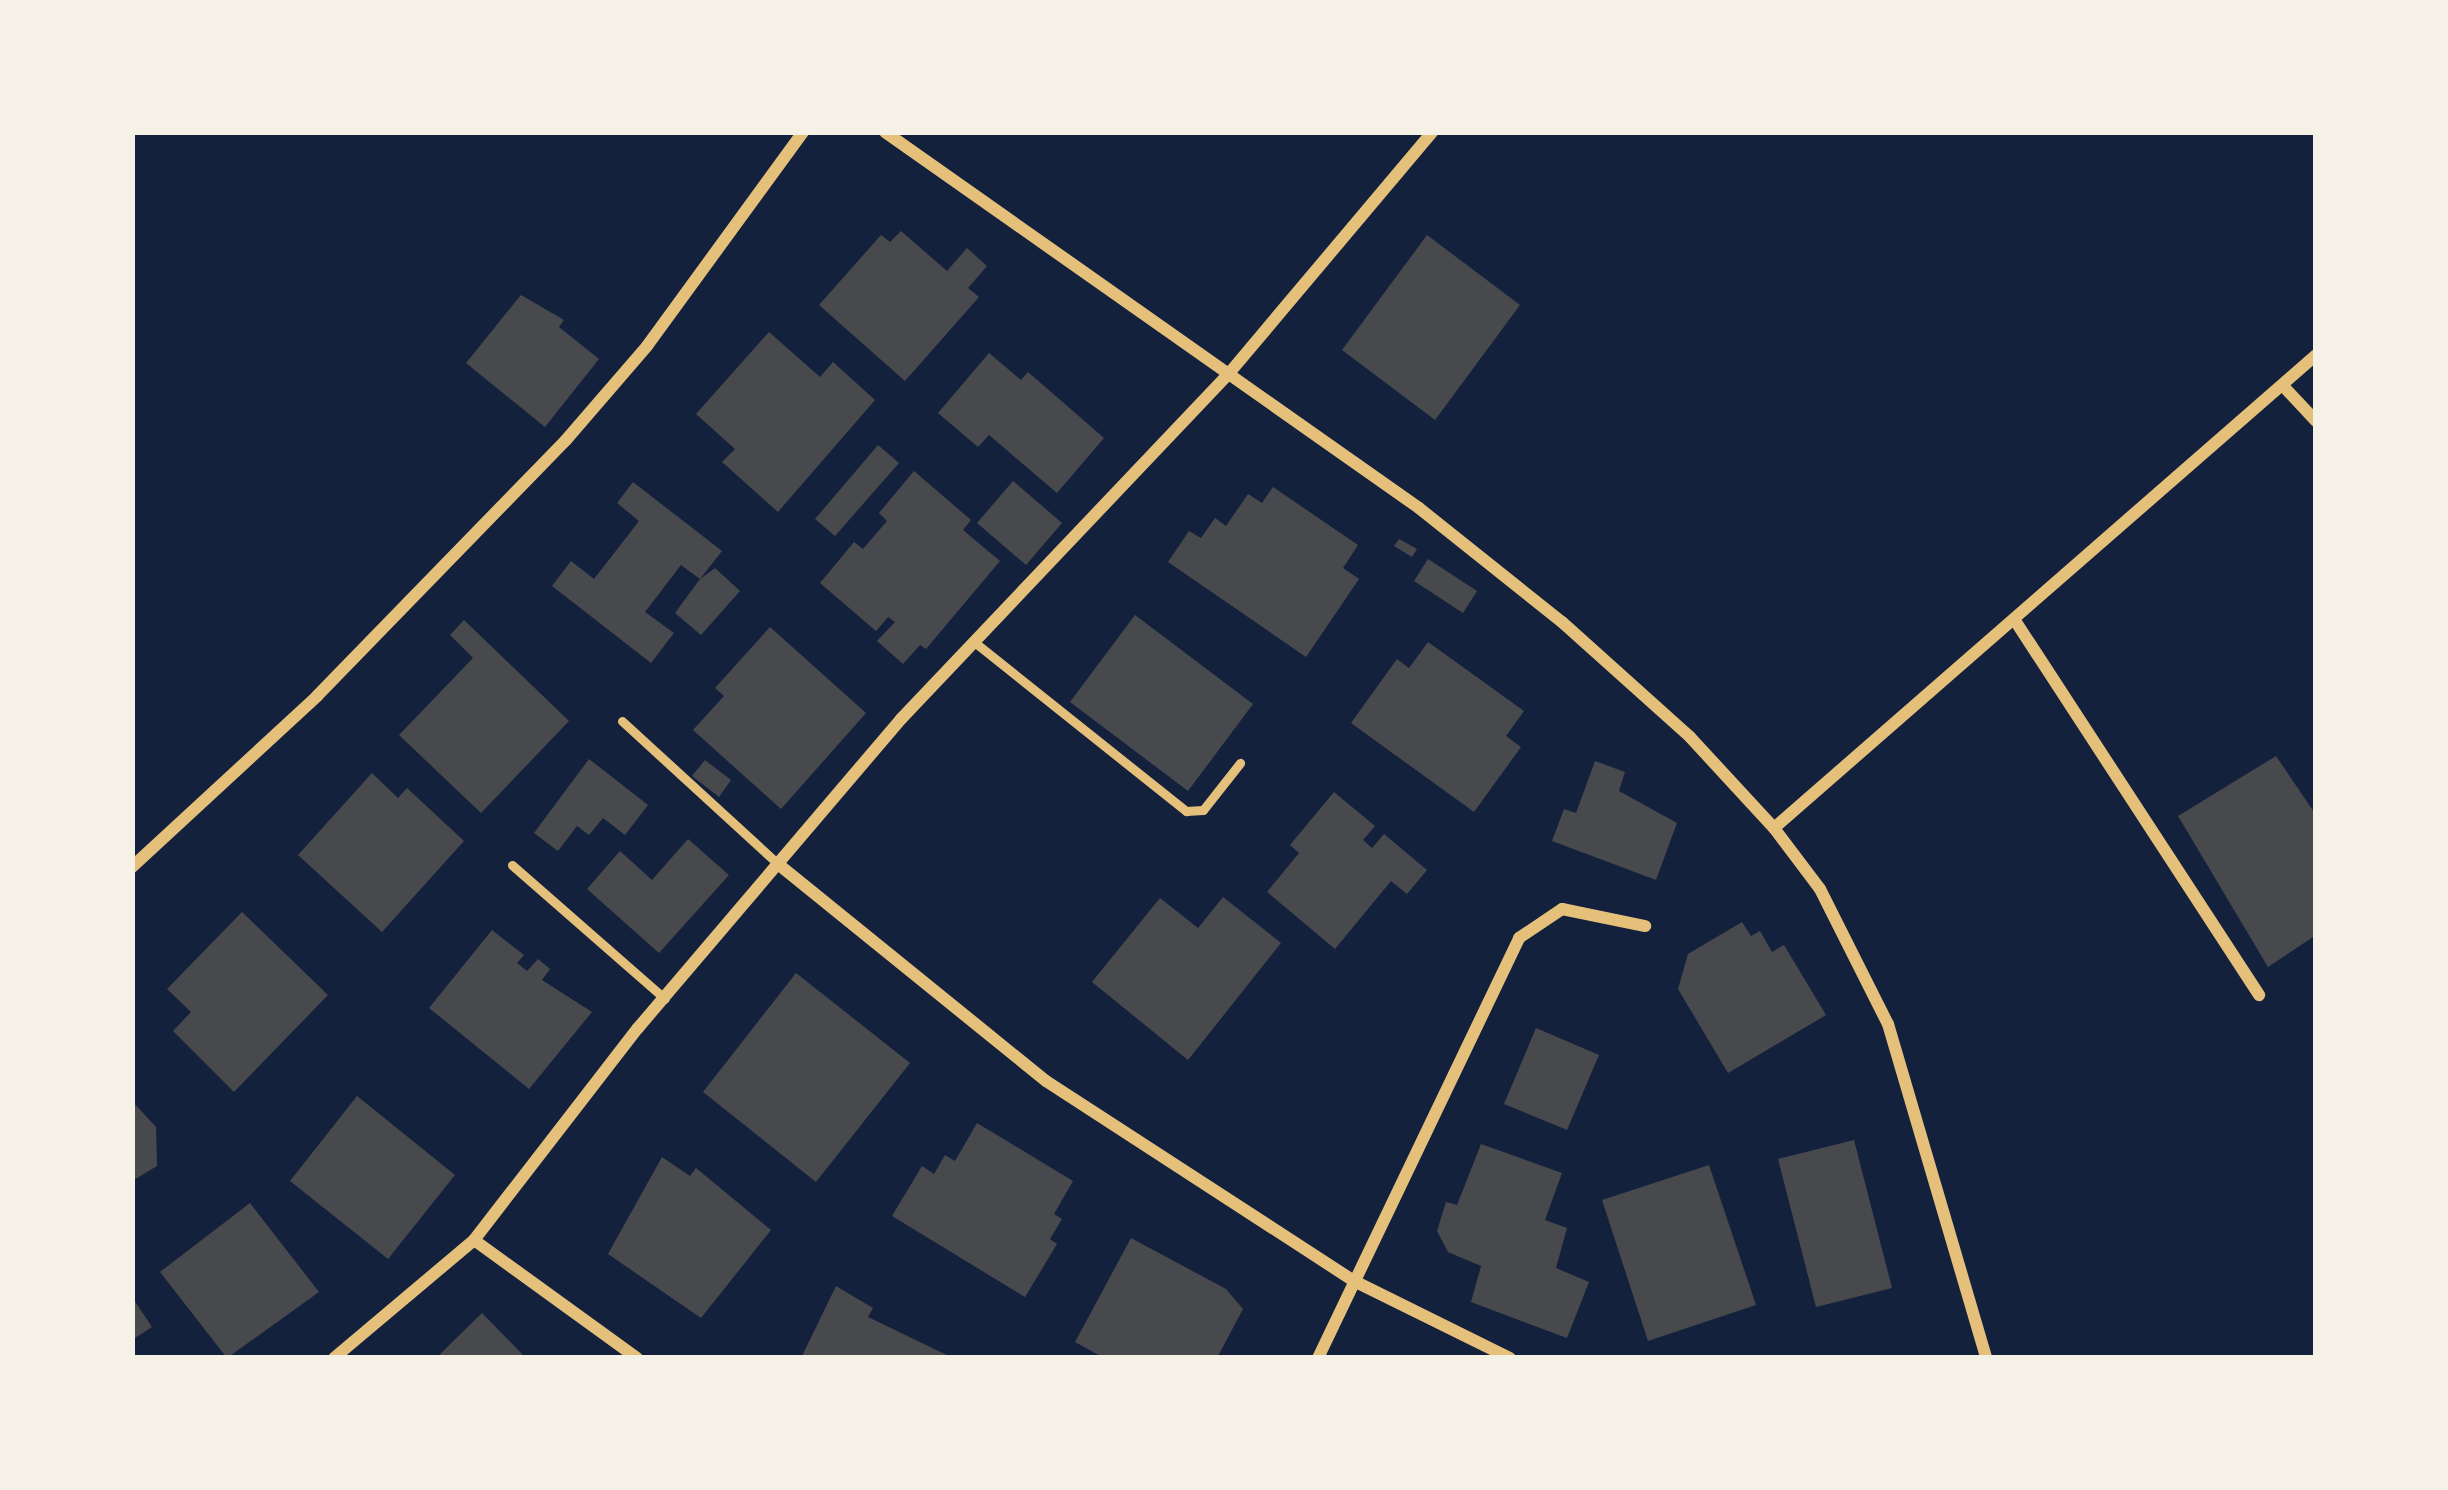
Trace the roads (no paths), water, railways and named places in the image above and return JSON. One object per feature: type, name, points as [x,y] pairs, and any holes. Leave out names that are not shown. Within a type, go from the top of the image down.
[{"type":"street","points":[[132,867],[316,696],[538,471],[647,346],[803,132]]},
{"type":"street","points":[[885,132],[1231,371],[1562,622],[1690,737],[1774,828],[1820,889],[1888,1024],[1986,1358]]},
{"type":"street","points":[[334,1358],[474,1240],[778,864],[974,640],[1231,371],[1432,132]]},
{"type":"street","points":[[1774,828],[2284,388],[2316,355]]},
{"type":"street","points":[[2284,388],[2316,421]]},
{"type":"street","points":[[2014,620],[2259,995]]},
{"type":"street","points":[[778,864],[1046,1082],[1354,1281],[1510,1358]]},
{"type":"street","points":[[1318,1358],[1519,938],[1562,909],[1645,926]]},
{"type":"street","points":[[474,1240],[637,1358]]},
{"type":"lane","points":[[974,640],[1186,811],[1203,810],[1240,763]]},
{"type":"lane","points":[[622,721],[778,864]]},
{"type":"lane","points":[[512,865],[665,999]]}]
